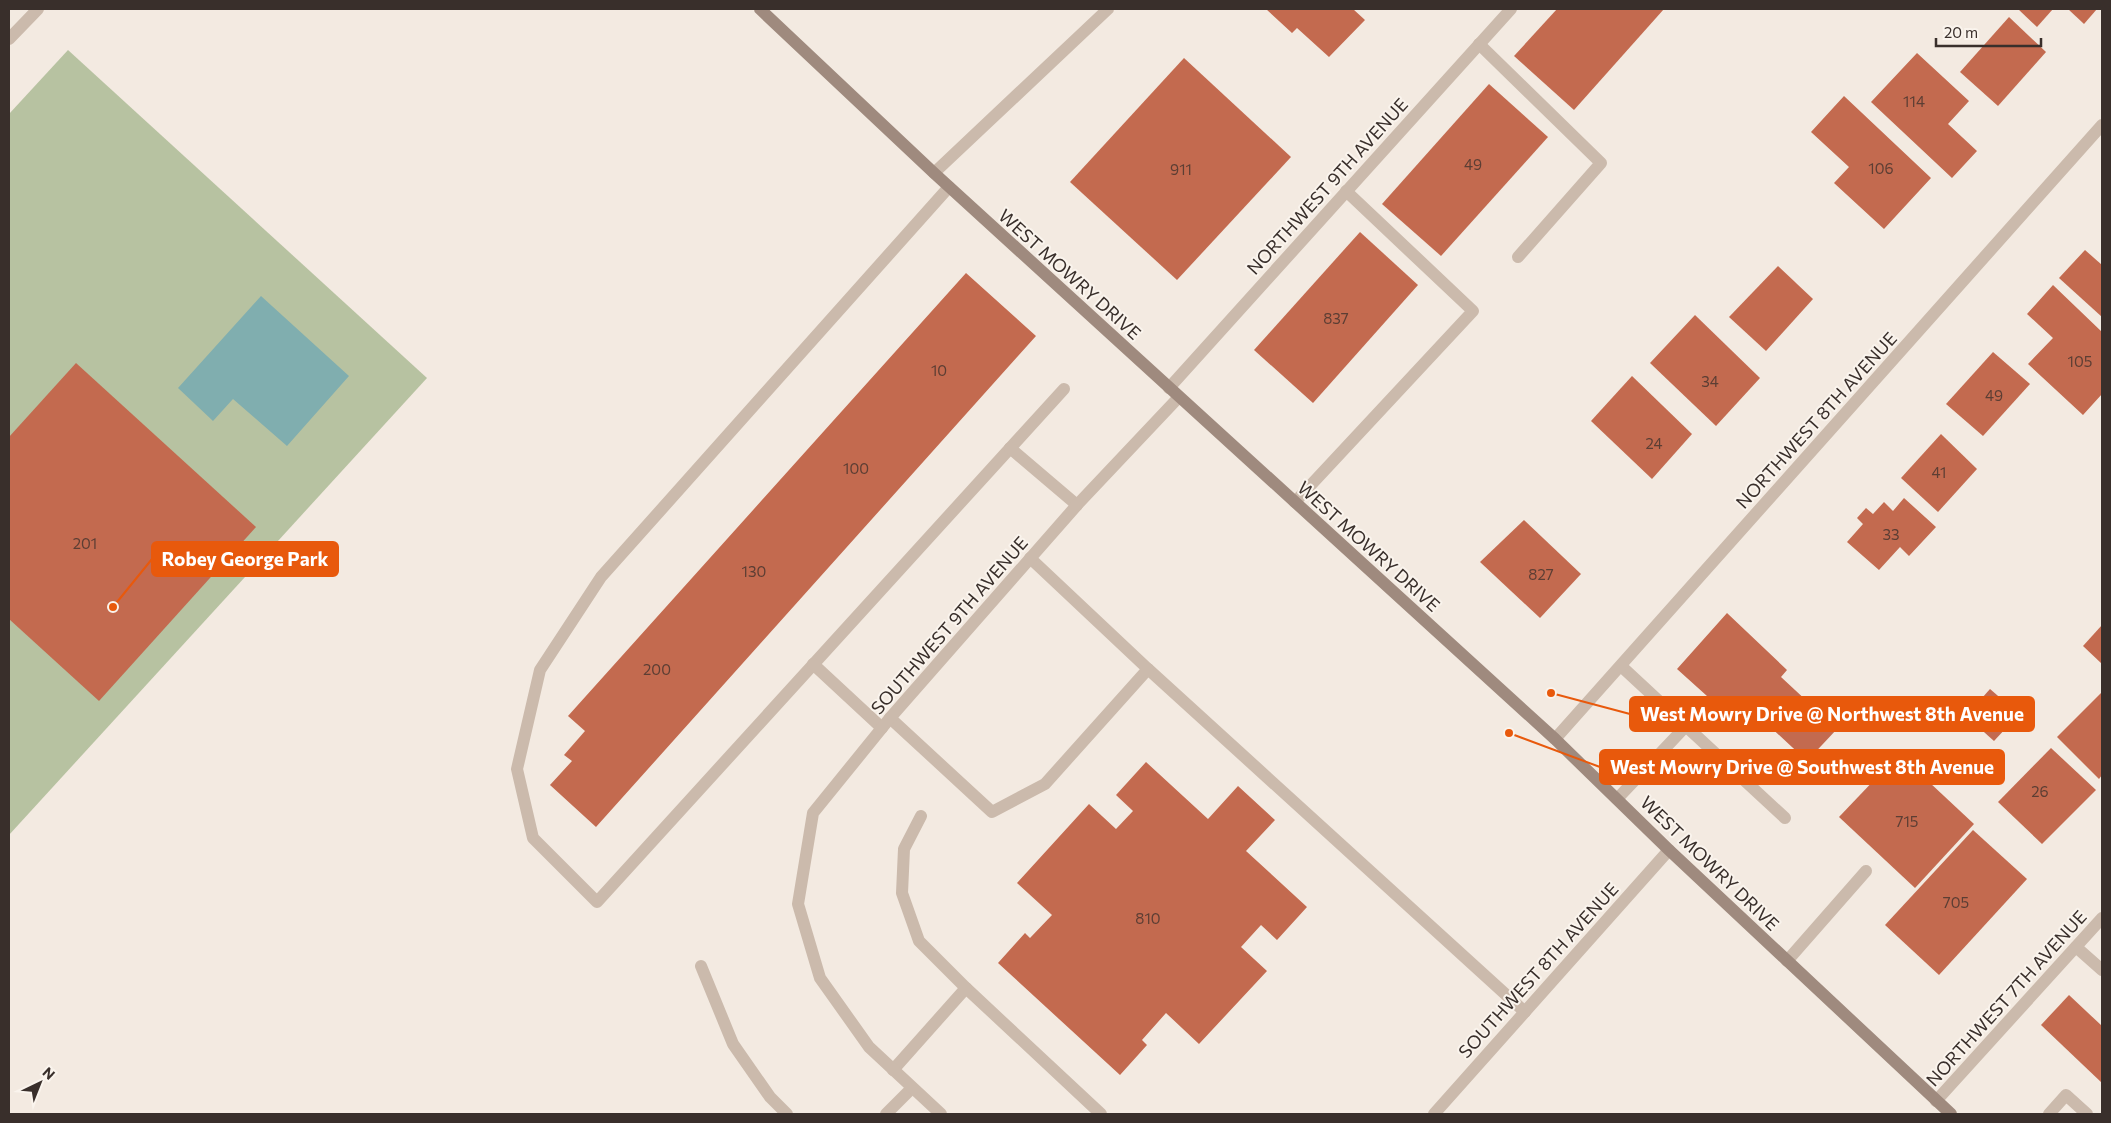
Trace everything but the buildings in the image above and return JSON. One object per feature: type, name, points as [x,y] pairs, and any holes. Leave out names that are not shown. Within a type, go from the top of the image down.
[{"type":"street","points":[[9,39],[38,9]]},
{"type":"street","points":[[934,174],[1108,9]]},
{"type":"street","name":"NORTHWEST 9TH AVENUE","points":[[1169,388],[1511,9]]},
{"type":"street","name":"WEST MOWRY DRIVE","points":[[764,10],[934,174],[1556,739],[1669,850],[1951,1114]]},
{"type":"street","points":[[1479,44],[1601,163],[1518,257]]},
{"type":"street","name":"NORTHWEST 8TH AVENUE","points":[[1556,739],[2102,125]]},
{"type":"street","points":[[949,187],[601,577],[540,670],[517,769],[533,838],[597,902],[1064,389]]},
{"type":"street","points":[[1295,502],[1473,311],[1346,191]]},
{"type":"street","name":"SOUTHWEST 9TH AVENUE","points":[[893,1070],[869,1047],[820,978],[798,904],[813,813],[890,718],[1030,558],[1077,505],[1179,397]]},
{"type":"street","points":[[1010,448],[1077,505]]},
{"type":"street","points":[[1030,558],[1148,669],[1525,1012]]},
{"type":"street","points":[[813,664],[882,728]]},
{"type":"street","points":[[1621,666],[1785,818]]},
{"type":"street","points":[[890,718],[992,812],[1046,784],[1148,669]]},
{"type":"street","points":[[1617,798],[1686,726]]},
{"type":"street","points":[[921,816],[904,850],[902,892],[919,941],[966,988],[1101,1114]]},
{"type":"street","name":"SOUTHWEST 8TH AVENUE","points":[[1434,1114],[1669,850]]},
{"type":"street","points":[[1787,961],[1866,872]]},
{"type":"street","name":"NORTHWEST 7TH AVENUE","points":[[1936,1101],[2102,918]]},
{"type":"street","points":[[2076,947],[2102,970]]},
{"type":"street","points":[[701,966],[733,1044],[770,1097],[787,1114]]},
{"type":"street","points":[[941,1114],[893,1070],[966,988]]},
{"type":"street","points":[[886,1114],[912,1088]]},
{"type":"street","points":[[2049,1114],[2066,1096],[2087,1114]]},
{"type":"green space","points":[[68,50],[427,378],[9,835],[9,114]]},
{"type":"water","points":[[261,296],[349,376],[287,446],[233,399],[213,421],[178,388]]},
{"type":"place","name":"Robey George Park","points":[[113,607]]},
{"type":"place","name":"West Mowry Drive @ Northwest 8th Avenue","points":[[1551,693]]},
{"type":"place","name":"West Mowry Drive @ Southwest 8th Avenue","points":[[1509,733]]}]
